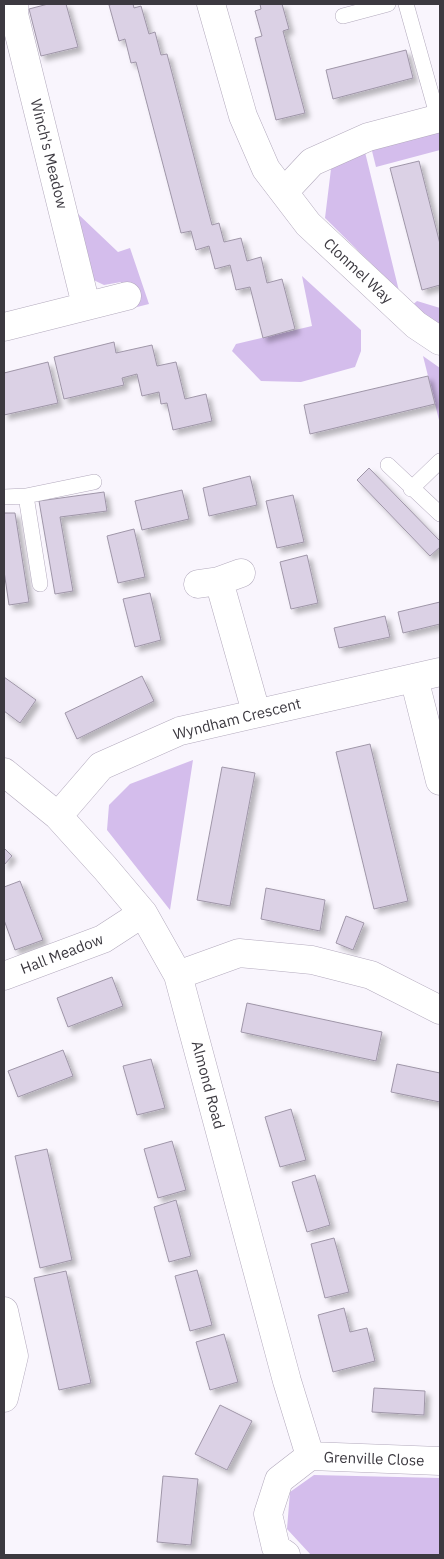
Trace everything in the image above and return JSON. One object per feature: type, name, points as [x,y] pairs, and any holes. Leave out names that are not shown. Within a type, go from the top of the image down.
[{"type":"street","name":"Winch's Meadow","points":[[14,4],[14,14],[86,305]]},
{"type":"street","name":"Clonmel Way","points":[[212,4],[243,116],[266,169],[308,224],[416,325],[440,341]]},
{"type":"street","points":[[284,192],[312,162],[368,137],[439,118]]},
{"type":"street","points":[[4,327],[127,296]]},
{"type":"street","points":[[219,579],[256,712]]},
{"type":"street","name":"Wyndham Crescent","points":[[58,816],[101,766],[180,731],[256,712],[440,672]]},
{"type":"street","points":[[414,678],[440,781]]},
{"type":"street","name":"Almond Road","points":[[4,772],[58,816],[143,913],[178,975],[286,1381],[310,1456]]},
{"type":"street","name":"Hall Meadow","points":[[4,976],[103,939],[143,913]]},
{"type":"street","points":[[178,975],[239,954],[312,960],[371,975],[440,1010]]},
{"type":"street","points":[[4,1311],[14,1356],[4,1398]]},
{"type":"street","name":"Grenville Close","points":[[286,1555],[276,1548],[268,1514],[279,1480],[310,1456],[440,1461]]},
{"type":"lane","points":[[343,16],[388,4]]},
{"type":"lane","points":[[406,4],[439,118]]},
{"type":"lane","points":[[411,489],[440,461]]},
{"type":"lane","points":[[388,465],[411,489],[440,514]]},
{"type":"lane","points":[[4,497],[26,496],[94,482]]},
{"type":"lane","points":[[26,496],[40,584]]},
{"type":"shaded area","points":[[440,127],[440,150],[376,167],[371,147]]},
{"type":"shaded area","points":[[365,152],[399,291],[325,218],[331,169],[349,156]]},
{"type":"shaded area","points":[[77,213],[118,252],[130,248],[149,304],[129,309],[121,282],[104,285],[87,277]]},
{"type":"shaded area","points":[[302,276],[361,330],[361,351],[355,367],[301,382],[261,381],[232,351],[236,344],[312,326]]},
{"type":"shaded area","points":[[417,301],[440,308],[440,331],[410,307]]},
{"type":"shaded area","points":[[423,356],[440,368],[440,424]]},
{"type":"shaded area","points":[[193,760],[170,910],[107,830],[109,805],[130,784]]},
{"type":"shaded area","points":[[314,1475],[440,1478],[440,1555],[311,1555],[287,1529],[290,1492]]},
{"type":"building","points":[[48,4],[66,4],[78,47],[41,56],[29,9]]},
{"type":"building","points":[[133,4],[134,8],[141,6],[149,34],[155,32],[161,55],[167,54],[212,225],[219,223],[224,242],[241,238],[247,261],[261,257],[267,283],[282,279],[295,329],[263,338],[250,287],[236,290],[230,265],[215,269],[209,246],[196,250],[191,231],[181,233],[136,62],[131,63],[125,39],[119,41],[109,5]]},
{"type":"building","points":[[260,4],[282,4],[289,29],[283,31],[305,113],[276,120],[255,38],[262,36],[255,11],[261,9]]},
{"type":"building","points":[[406,50],[413,78],[333,99],[326,70]]},
{"type":"building","points":[[419,161],[440,244],[440,285],[422,290],[390,168]]},
{"type":"building","points":[[114,342],[116,353],[152,345],[157,366],[176,362],[185,399],[206,394],[212,421],[173,430],[167,403],[161,404],[159,392],[142,396],[137,374],[122,378],[124,385],[64,399],[54,357]]},
{"type":"building","points":[[48,362],[58,403],[4,415],[4,373]]},
{"type":"building","points":[[428,376],[435,404],[310,434],[304,405]]},
{"type":"building","points":[[369,468],[440,541],[440,547],[430,556],[357,480]]},
{"type":"building","points":[[250,476],[257,505],[209,516],[203,488]]},
{"type":"building","points":[[182,490],[189,519],[142,530],[135,501]]},
{"type":"building","points":[[104,492],[107,511],[60,517],[73,591],[55,594],[39,501]]},
{"type":"building","points":[[293,495],[304,542],[277,548],[266,501]]},
{"type":"building","points":[[4,513],[15,513],[29,602],[9,605],[4,571]]},
{"type":"building","points":[[134,529],[145,577],[118,583],[107,536]]},
{"type":"building","points":[[307,555],[318,603],[291,609],[280,562]]},
{"type":"building","points":[[150,593],[161,640],[135,647],[123,599]]},
{"type":"building","points":[[440,602],[440,624],[403,633],[398,612]]},
{"type":"building","points":[[385,616],[390,637],[339,648],[334,628]]},
{"type":"building","points":[[142,676],[154,701],[77,739],[65,713]]},
{"type":"building","points":[[4,677],[36,700],[20,723],[4,711]]},
{"type":"building","points":[[370,744],[408,901],[374,909],[336,752]]},
{"type":"building","points":[[222,767],[255,773],[230,906],[197,900]]},
{"type":"building","points":[[4,848],[12,856],[4,865]]},
{"type":"building","points":[[20,881],[43,940],[15,950],[4,920],[4,887]]},
{"type":"building","points":[[266,888],[325,900],[320,931],[261,919]]},
{"type":"building","points":[[346,916],[364,923],[353,950],[336,943]]},
{"type":"building","points":[[112,977],[123,1006],[68,1027],[57,998]]},
{"type":"building","points":[[247,1003],[382,1032],[376,1061],[241,1032]]},
{"type":"building","points":[[63,1050],[73,1076],[18,1097],[8,1071]]},
{"type":"building","points":[[151,1059],[165,1108],[137,1115],[123,1066]]},
{"type":"building","points":[[397,1064],[440,1073],[440,1102],[391,1092]]},
{"type":"building","points":[[291,1109],[306,1160],[280,1167],[265,1117]]},
{"type":"building","points":[[172,1141],[186,1190],[158,1198],[144,1149]]},
{"type":"building","points":[[47,1149],[72,1260],[40,1268],[15,1156]]},
{"type":"building","points":[[315,1175],[330,1225],[307,1232],[292,1182]]},
{"type":"building","points":[[176,1200],[191,1256],[169,1262],[154,1207]]},
{"type":"building","points":[[334,1238],[349,1292],[325,1298],[311,1244]]},
{"type":"building","points":[[197,1270],[212,1325],[190,1331],[175,1276]]},
{"type":"building","points":[[66,1271],[91,1383],[59,1390],[34,1278]]},
{"type":"building","points":[[344,1308],[350,1332],[367,1328],[375,1361],[333,1372],[318,1315]]},
{"type":"building","points":[[224,1334],[238,1382],[210,1390],[196,1342]]},
{"type":"building","points":[[374,1388],[425,1391],[424,1415],[372,1412]]},
{"type":"building","points":[[220,1405],[252,1421],[227,1470],[195,1454]]},
{"type":"building","points":[[163,1476],[198,1479],[191,1545],[157,1542]]}]
